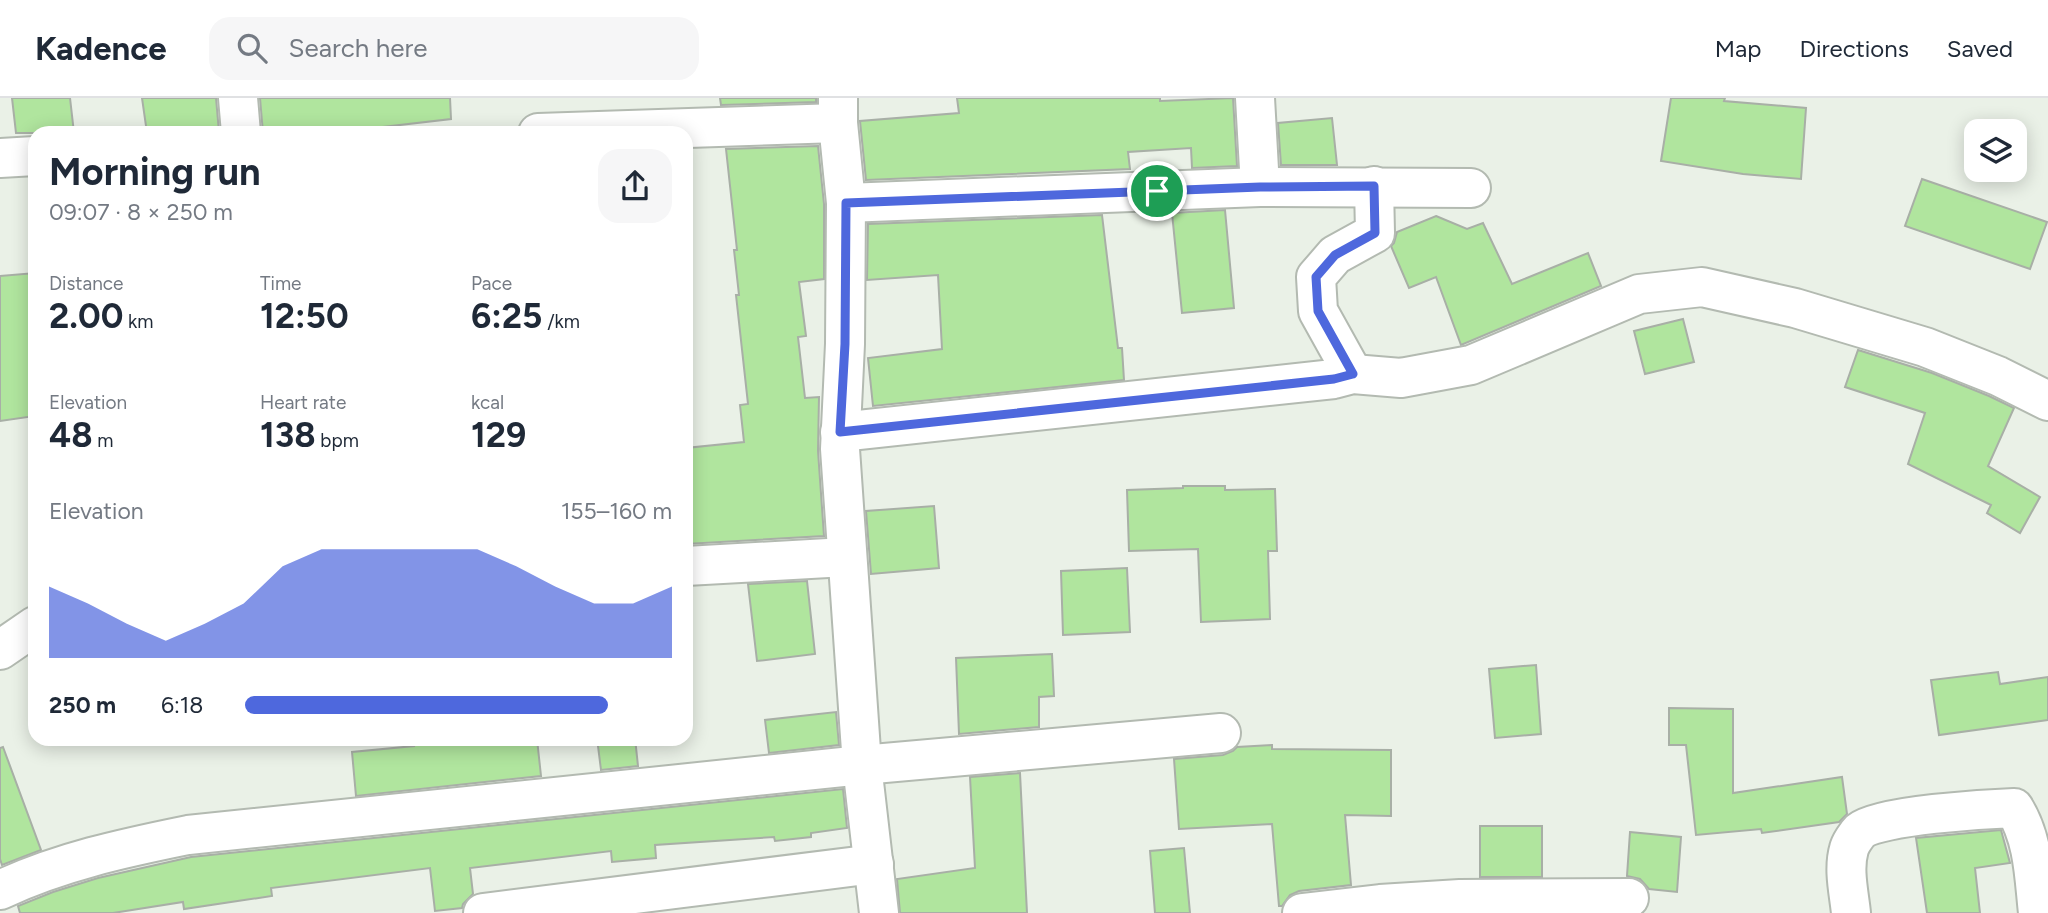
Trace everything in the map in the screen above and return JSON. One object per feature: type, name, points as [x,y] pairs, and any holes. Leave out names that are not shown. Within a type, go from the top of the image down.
[{"type":"street","points":[[237,98],[239,126]]},
{"type":"street","points":[[1255,98],[1260,187]]},
{"type":"street","points":[[629,126],[838,110],[846,203],[845,344],[840,432],[846,557],[862,765],[879,913]]},
{"type":"street","points":[[0,159],[28,157]]},
{"type":"street","points":[[1353,374],[1318,311],[1316,277],[1335,255],[1375,233],[1374,186]]},
{"type":"street","points":[[846,203],[1260,187],[1471,188]]},
{"type":"street","points":[[840,432],[1320,380],[1353,374],[1401,378],[1471,365],[1639,294],[1702,288],[1795,308],[1925,347],[1998,376],[2048,401]]},
{"type":"street","points":[[693,566],[846,557]]},
{"type":"street","points":[[0,650],[28,630]]},
{"type":"street","points":[[0,890],[21,880],[111,850],[188,835],[862,765],[1221,733]]},
{"type":"street","points":[[1851,913],[1846,874],[1849,848],[1861,830],[1913,817],[2014,808],[2023,823],[2034,862],[2038,913]]},
{"type":"street","points":[[483,913],[598,906],[874,864]]},
{"type":"street","points":[[1302,913],[1460,899],[1629,898]]},
{"type":"building","points":[[12,98],[70,98],[73,126],[28,126],[28,133],[16,133]]},
{"type":"building","points":[[142,98],[216,98],[218,126],[146,126]]},
{"type":"building","points":[[260,98],[450,98],[451,119],[391,126],[262,126]]},
{"type":"building","points":[[720,98],[816,98],[816,102],[721,105]]},
{"type":"building","points":[[957,98],[1160,98],[1160,101],[1233,98],[1237,166],[1192,168],[1191,148],[1128,152],[1130,169],[866,180],[860,121],[959,113]]},
{"type":"building","points":[[1671,98],[1725,98],[1724,101],[1806,108],[1801,179],[1743,174],[1661,161]]},
{"type":"building","points":[[1332,118],[1337,165],[1281,165],[1278,123]]},
{"type":"building","points":[[818,146],[824,204],[824,279],[799,282],[806,336],[798,337],[805,398],[819,397],[818,451],[824,536],[693,544],[693,447],[744,442],[740,405],[748,404],[736,295],[739,295],[734,250],[737,250],[726,149]]},
{"type":"building","points":[[1922,179],[2047,222],[2030,269],[1905,226]]},
{"type":"building","points":[[1225,210],[1234,308],[1182,313],[1172,213]]},
{"type":"building","points":[[1102,215],[1118,348],[1122,348],[1124,380],[873,406],[868,358],[942,349],[938,275],[867,280],[868,224]]},
{"type":"building","points":[[1436,216],[1467,229],[1483,223],[1512,284],[1588,253],[1601,286],[1461,345],[1436,277],[1409,288],[1391,246],[1397,232]]},
{"type":"building","points":[[28,274],[28,417],[0,421],[0,276]]},
{"type":"building","points":[[1683,319],[1694,362],[1645,374],[1634,331]]},
{"type":"building","points":[[1858,350],[1932,373],[2014,408],[1988,466],[2040,497],[2020,533],[1987,513],[1991,505],[1908,464],[1925,413],[1845,387]]},
{"type":"building","points":[[1225,486],[1225,490],[1275,489],[1277,551],[1268,551],[1270,619],[1201,622],[1198,549],[1129,551],[1127,490]]},
{"type":"building","points":[[934,506],[939,568],[871,574],[866,511]]},
{"type":"building","points":[[1127,568],[1130,632],[1063,635],[1061,571]]},
{"type":"building","points":[[807,581],[815,654],[757,661],[748,584]]},
{"type":"building","points":[[1052,654],[1054,696],[1039,697],[1039,727],[959,734],[956,658]]},
{"type":"building","points":[[1536,665],[1541,734],[1495,738],[1489,669]]},
{"type":"building","points":[[1998,672],[2000,684],[2048,677],[2048,720],[1939,735],[1931,680]]},
{"type":"building","points":[[1669,708],[1733,709],[1733,793],[1842,777],[1847,814],[1839,822],[1762,833],[1761,829],[1696,835],[1686,745],[1669,745]]},
{"type":"building","points":[[836,712],[839,745],[769,753],[765,720]]},
{"type":"building","points":[[1272,745],[1272,749],[1391,750],[1391,816],[1345,815],[1351,885],[1299,891],[1290,895],[1282,906],[1279,906],[1272,824],[1179,829],[1174,759],[1223,755],[1237,747]]},
{"type":"building","points":[[414,746],[538,746],[541,776],[356,796],[352,752]]},
{"type":"building","points":[[598,746],[636,746],[638,766],[601,770]]},
{"type":"building","points":[[3,747],[41,850],[2,865],[0,748]]},
{"type":"building","points":[[1020,773],[1027,913],[900,913],[897,879],[975,868],[970,777]]},
{"type":"building","points":[[843,789],[847,828],[811,833],[811,837],[775,841],[774,837],[655,845],[656,858],[612,862],[611,851],[470,868],[473,894],[462,908],[435,911],[430,868],[271,888],[272,896],[184,909],[183,902],[113,913],[20,913],[18,906],[98,878],[191,857]]},
{"type":"building","points":[[1480,826],[1542,826],[1542,877],[1480,877]]},
{"type":"building","points":[[2001,830],[2010,863],[1975,868],[1980,913],[1927,913],[1916,838]]},
{"type":"building","points":[[1630,832],[1681,837],[1677,892],[1649,889],[1640,879],[1627,876]]},
{"type":"building","points":[[1184,848],[1190,913],[1155,913],[1150,851]]},
{"type":"route","points":[[1374,186],[1375,233],[1335,255],[1316,277],[1318,311],[1353,374],[1334,379],[840,432],[845,344],[846,203],[1157,191],[1374,186]]}]
